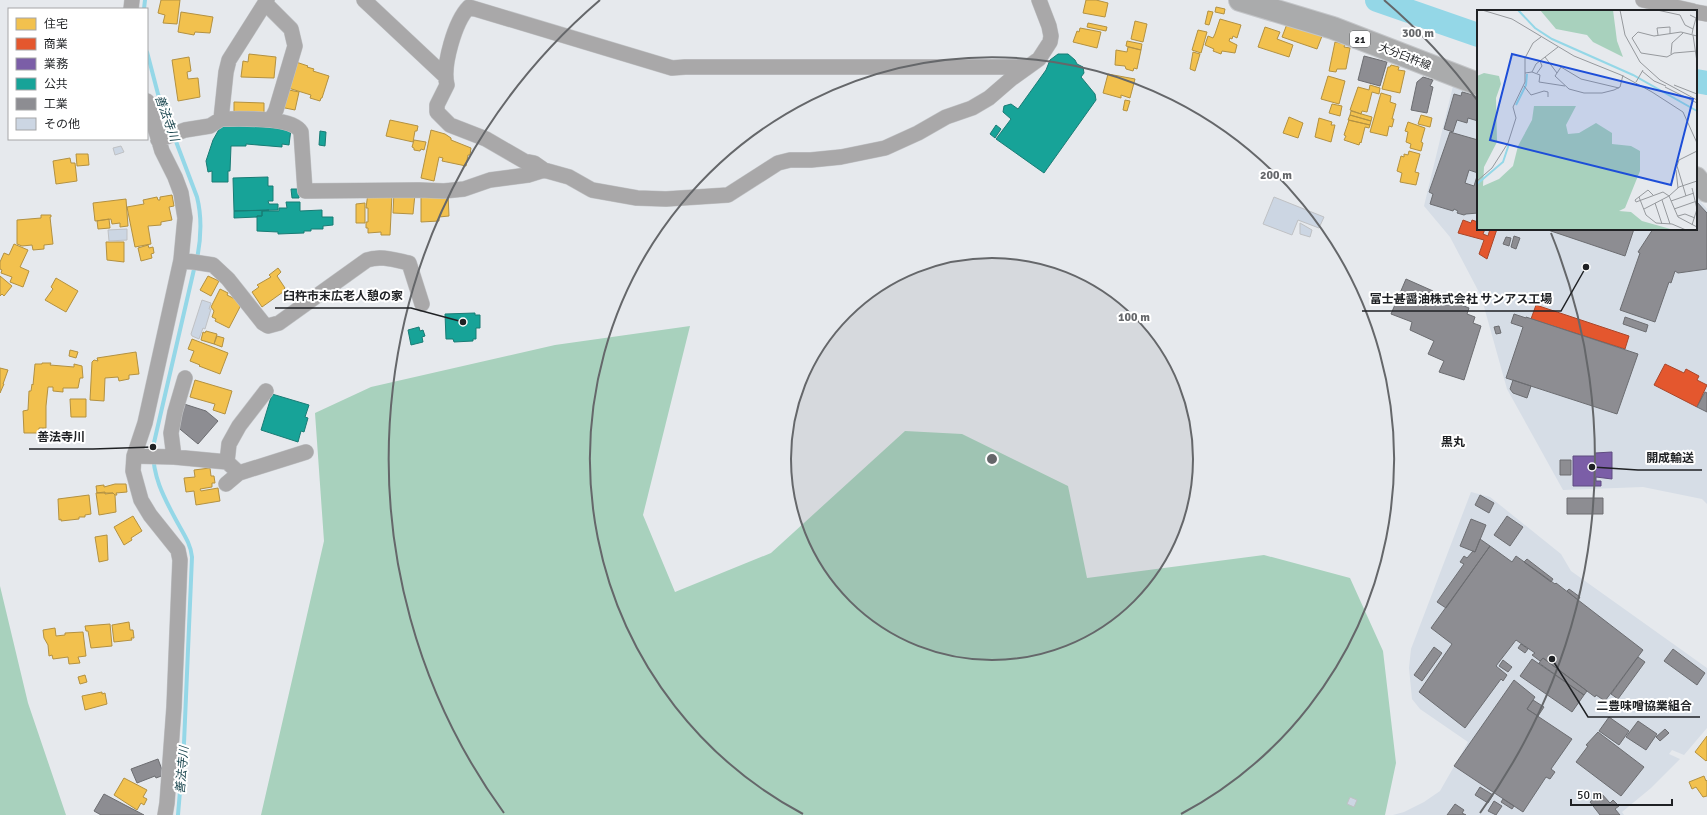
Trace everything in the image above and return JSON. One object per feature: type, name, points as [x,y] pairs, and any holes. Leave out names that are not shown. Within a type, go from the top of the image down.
[{"type":"main road","name":"大分臼杵線","points":[[1240,0],[1333,28],[1477,84]]},
{"type":"main road","points":[[1697,179],[1707,191]]},
{"type":"street","points":[[364,0],[445,76]]},
{"type":"street","points":[[1027,67],[672,68],[468,7],[462,13],[454,30],[445,76],[447,85],[437,106],[437,112],[450,125],[486,139],[524,161],[534,163],[544,170],[569,177],[592,190],[637,198],[666,199],[728,195],[778,163],[790,160],[811,160],[841,157],[885,148],[918,133],[946,117],[978,105],[1039,59],[1050,42],[1051,36],[1039,0]]},
{"type":"street","points":[[1643,0],[1688,10]]},
{"type":"street","points":[[221,119],[224,86],[229,60],[266,2],[291,29],[295,46],[276,110],[271,120]]},
{"type":"street","points":[[1697,12],[1707,14]]},
{"type":"street","points":[[148,104],[161,139],[165,161],[175,177],[184,208],[184,261],[138,456],[133,471],[141,500],[150,515],[178,550],[180,560],[174,707],[167,803],[164,815]]},
{"type":"street","points":[[161,139],[185,130],[210,126],[221,119],[271,120],[298,127],[301,132],[305,191],[444,191],[464,189],[490,180],[528,175],[544,170]]},
{"type":"street","points":[[184,261],[213,265],[228,279],[263,323],[268,326],[280,323],[367,260],[378,257],[409,263],[422,304]]},
{"type":"street","points":[[170,457],[171,433],[175,412],[185,378]]},
{"type":"street","points":[[227,462],[229,444],[239,426],[266,391]]},
{"type":"street","points":[[226,484],[239,472],[306,452]]},
{"type":"street","points":[[138,456],[227,462],[239,472]]},
{"type":"shaded area","points":[[1453,86],[1477,93],[1477,230],[1697,230],[1697,197],[1707,209],[1707,504],[1702,499],[1643,487],[1563,490],[1507,389],[1481,296],[1450,237],[1424,206]]},
{"type":"shaded area","points":[[1471,492],[1490,497],[1561,554],[1571,571],[1707,668],[1707,728],[1684,755],[1672,750],[1669,754],[1680,759],[1651,788],[1622,812],[1624,815],[1393,815],[1404,812],[1424,802],[1440,791],[1468,742],[1420,709],[1412,699],[1409,668],[1411,649]]},
{"type":"green space","points":[[690,326],[643,515],[675,592],[771,553],[905,431],[962,434],[1068,486],[1087,578],[1264,555],[1350,578],[1383,651],[1396,763],[1385,815],[261,815],[324,541],[315,413],[371,387],[555,345]]},
{"type":"green space","points":[[0,586],[28,703],[66,815],[0,815]]},
{"type":"building: 住宅","points":[[161,0],[180,0],[177,24],[163,23],[165,15],[158,13]]},
{"type":"building: 住宅","points":[[1086,0],[1096,0],[1108,3],[1105,17],[1083,13]]},
{"type":"building: 住宅","points":[[1216,7],[1225,9],[1224,14],[1215,12]]},
{"type":"building: 住宅","points":[[1208,11],[1213,12],[1209,25],[1205,24]]},
{"type":"building: 住宅","points":[[181,12],[213,17],[210,33],[195,32],[194,35],[178,32]]},
{"type":"building: 住宅","points":[[1220,19],[1241,25],[1237,38],[1233,36],[1229,41],[1237,45],[1235,53],[1222,51],[1221,54],[1213,51],[1214,49],[1205,45],[1208,36],[1213,38]]},
{"type":"building: 住宅","points":[[1135,21],[1147,24],[1143,42],[1131,39]]},
{"type":"building: 住宅","points":[[1088,23],[1107,27],[1106,31],[1087,27]]},
{"type":"building: 住宅","points":[[1287,24],[1322,36],[1317,49],[1282,37]]},
{"type":"building: 住宅","points":[[1265,27],[1280,32],[1277,39],[1293,45],[1289,57],[1258,47]]},
{"type":"building: 住宅","points":[[1080,28],[1101,32],[1097,48],[1073,42],[1077,31],[1079,32]]},
{"type":"building: 住宅","points":[[1198,30],[1207,32],[1201,53],[1192,50]]},
{"type":"building: 住宅","points":[[1127,41],[1142,44],[1141,50],[1126,46]]},
{"type":"building: 住宅","points":[[1335,42],[1345,44],[1344,47],[1350,48],[1346,69],[1337,69],[1336,72],[1329,71]]},
{"type":"building: 住宅","points":[[1128,47],[1141,50],[1137,69],[1134,68],[1133,71],[1126,69],[1125,66],[1115,65],[1116,50],[1127,52]]},
{"type":"building: 住宅","points":[[1193,52],[1200,54],[1195,71],[1190,69]]},
{"type":"building: 住宅","points":[[249,54],[276,57],[274,78],[241,77],[243,61],[248,62]]},
{"type":"building: 住宅","points":[[189,57],[191,71],[187,72],[188,79],[198,78],[200,97],[178,101],[172,60]]},
{"type":"building: 住宅","points":[[293,61],[314,69],[313,71],[329,76],[320,101],[310,98],[311,95],[285,87]]},
{"type":"building: 住宅","points":[[1391,65],[1399,67],[1398,70],[1405,71],[1400,93],[1382,89],[1388,67]]},
{"type":"building: 住宅","points":[[1108,74],[1135,79],[1130,98],[1121,95],[1121,98],[1103,93]]},
{"type":"building: 住宅","points":[[1328,76],[1345,81],[1339,104],[1321,99]]},
{"type":"building: 住宅","points":[[1370,85],[1380,88],[1379,94],[1372,92],[1367,112],[1362,111],[1361,114],[1350,110],[1358,87],[1369,90]]},
{"type":"building: 住宅","points":[[284,89],[299,92],[295,110],[280,107]]},
{"type":"building: 住宅","points":[[1381,93],[1391,96],[1390,102],[1396,104],[1392,119],[1394,119],[1392,127],[1389,126],[1387,136],[1370,132]]},
{"type":"building: 住宅","points":[[1125,100],[1130,101],[1127,111],[1123,110]]},
{"type":"building: 住宅","points":[[234,102],[264,103],[264,115],[234,114]]},
{"type":"building: 住宅","points":[[1332,104],[1342,106],[1340,116],[1329,113]]},
{"type":"building: 住宅","points":[[1351,111],[1372,117],[1371,121],[1350,115]]},
{"type":"building: 住宅","points":[[1350,115],[1371,121],[1370,125],[1348,120]]},
{"type":"building: 住宅","points":[[1421,115],[1432,118],[1430,127],[1418,124]]},
{"type":"building: 住宅","points":[[1289,117],[1303,123],[1298,138],[1283,133]]},
{"type":"building: 住宅","points":[[1319,118],[1332,122],[1331,125],[1335,125],[1331,142],[1315,137]]},
{"type":"building: 住宅","points":[[390,120],[418,126],[417,131],[415,131],[413,142],[386,136]]},
{"type":"building: 住宅","points":[[1349,120],[1370,125],[1369,128],[1365,127],[1361,143],[1360,142],[1359,145],[1344,140],[1346,136],[1344,135]]},
{"type":"building: 住宅","points":[[1408,122],[1425,128],[1421,142],[1423,143],[1421,151],[1410,148],[1411,144],[1406,142],[1408,132],[1405,131]]},
{"type":"building: 住宅","points":[[431,130],[445,134],[451,138],[451,140],[471,148],[466,166],[442,161],[443,158],[439,157],[434,181],[421,178]]},
{"type":"building: 住宅","points":[[414,140],[426,142],[424,150],[414,150],[412,147]]},
{"type":"building: 住宅","points":[[1409,151],[1420,154],[1415,172],[1419,173],[1416,185],[1400,182],[1402,173],[1397,171],[1401,156],[1404,157],[1404,154],[1408,155]]},
{"type":"building: 住宅","points":[[76,154],[88,154],[89,165],[77,166]]},
{"type":"building: 住宅","points":[[70,158],[71,163],[75,163],[77,181],[56,184],[53,161]]},
{"type":"building: 住宅","points":[[394,192],[415,194],[413,214],[393,213]]},
{"type":"building: 住宅","points":[[368,193],[392,194],[390,235],[381,235],[381,232],[368,233],[366,222],[368,222],[368,208],[366,208]]},
{"type":"building: 住宅","points":[[448,194],[449,216],[439,217],[439,221],[421,222],[421,195]]},
{"type":"building: 住宅","points":[[172,195],[174,206],[169,207],[172,220],[161,222],[161,225],[148,226],[151,244],[135,247],[127,207],[144,204],[143,200],[157,197],[158,200],[160,200],[160,197]]},
{"type":"building: 住宅","points":[[126,199],[128,226],[120,227],[120,223],[112,224],[111,219],[95,221],[93,203]]},
{"type":"building: 住宅","points":[[365,203],[365,223],[356,223],[356,204]]},
{"type":"building: 住宅","points":[[41,215],[51,215],[53,244],[44,245],[44,249],[33,250],[32,245],[22,246],[17,244],[17,220],[41,218]]},
{"type":"building: 住宅","points":[[109,219],[110,228],[98,229],[97,221]]},
{"type":"building: 住宅","points":[[106,242],[124,242],[124,262],[107,260]]},
{"type":"building: 住宅","points":[[14,244],[28,250],[20,267],[29,271],[23,287],[10,282],[12,277],[1,273],[2,270],[0,269],[0,262],[4,253],[9,255]]},
{"type":"building: 住宅","points":[[148,245],[149,248],[153,247],[154,253],[151,254],[152,258],[141,261],[138,248]]},
{"type":"building: 住宅","points":[[278,268],[281,272],[277,276],[285,288],[283,292],[262,307],[252,292],[259,287],[257,285],[271,277],[269,275]]},
{"type":"building: 住宅","points":[[0,276],[12,286],[4,296],[2,294],[0,296]]},
{"type":"building: 住宅","points":[[208,276],[219,281],[211,296],[200,290]]},
{"type":"building: 住宅","points":[[56,278],[78,291],[66,312],[45,300],[53,289],[51,287]]},
{"type":"building: 住宅","points":[[220,289],[228,293],[227,295],[239,301],[238,303],[241,305],[229,328],[215,321],[216,319],[212,317],[214,311],[211,307]]},
{"type":"building: 住宅","points":[[206,331],[217,334],[214,344],[201,340],[203,332],[205,333]]},
{"type":"building: 住宅","points":[[217,336],[224,338],[222,347],[214,344]]},
{"type":"building: 住宅","points":[[192,339],[228,353],[220,374],[190,361],[194,351],[188,349]]},
{"type":"building: 住宅","points":[[70,350],[78,352],[76,358],[69,356]]},
{"type":"building: 住宅","points":[[136,352],[139,374],[129,375],[129,379],[119,381],[118,377],[105,378],[104,401],[90,400],[92,362],[94,360],[98,361],[97,358]]},
{"type":"building: 住宅","points":[[42,363],[74,367],[74,364],[82,366],[83,378],[80,378],[78,388],[63,388],[63,392],[53,391],[53,387],[48,387],[46,428],[39,428],[39,433],[24,433],[23,411],[28,410],[29,391],[31,391],[32,384],[33,385],[35,364]]},
{"type":"building: 住宅","points":[[0,368],[8,370],[0,393]]},
{"type":"building: 住宅","points":[[195,380],[232,391],[225,414],[213,410],[215,404],[190,397]]},
{"type":"building: 住宅","points":[[70,399],[86,399],[86,417],[71,417]]},
{"type":"building: 住宅","points":[[210,468],[211,476],[214,476],[215,483],[212,483],[212,487],[200,489],[201,491],[218,488],[220,501],[196,505],[194,491],[186,492],[184,478],[195,477],[194,470]]},
{"type":"building: 住宅","points":[[115,484],[126,484],[127,492],[116,493],[117,495],[113,493],[97,493],[96,486],[104,485],[104,487]]},
{"type":"building: 住宅","points":[[105,492],[105,494],[113,493],[115,495],[116,512],[99,515],[96,493]]},
{"type":"building: 住宅","points":[[89,495],[91,514],[85,515],[85,517],[79,517],[79,519],[59,520],[58,499]]},
{"type":"building: 住宅","points":[[133,516],[142,531],[131,538],[132,540],[124,545],[114,527]]},
{"type":"building: 住宅","points":[[107,535],[108,560],[99,562],[95,537]]},
{"type":"building: 住宅","points":[[129,622],[130,630],[133,630],[134,638],[131,638],[132,640],[114,642],[112,625]]},
{"type":"building: 住宅","points":[[110,624],[112,646],[91,648],[88,631],[86,631],[85,626]]},
{"type":"building: 住宅","points":[[55,628],[56,636],[65,635],[65,633],[83,632],[86,656],[78,657],[80,663],[69,664],[68,657],[53,659],[52,655],[49,656],[48,645],[44,638],[43,630]]},
{"type":"building: 住宅","points":[[85,675],[87,682],[80,684],[78,677]]},
{"type":"building: 住宅","points":[[102,692],[102,694],[105,693],[107,704],[85,710],[82,696]]},
{"type":"building: 住宅","points":[[1707,736],[1707,760],[1706,761],[1695,752]]},
{"type":"building: 住宅","points":[[1704,776],[1706,781],[1707,780],[1707,796],[1703,797],[1696,787],[1692,789],[1689,782]]},
{"type":"building: 住宅","points":[[124,778],[147,790],[143,797],[147,799],[144,805],[141,803],[137,810],[114,795]]},
{"type":"building: 商業","points":[[1463,220],[1471,223],[1472,220],[1477,222],[1477,230],[1485,230],[1483,234],[1488,236],[1490,230],[1497,230],[1487,259],[1479,254],[1484,240],[1458,233]]},
{"type":"building: 商業","points":[[1536,305],[1629,336],[1625,349],[1531,319]]},
{"type":"building: 商業","points":[[1665,364],[1684,373],[1686,369],[1699,376],[1697,380],[1707,385],[1697,407],[1654,385]]},
{"type":"building: 業務","points":[[1612,452],[1612,479],[1596,477],[1596,481],[1601,481],[1601,486],[1573,486],[1573,456],[1595,456],[1595,453]]},
{"type":"building: 公共","points":[[1058,54],[1068,54],[1077,64],[1083,67],[1084,73],[1081,77],[1095,94],[1096,100],[1044,173],[996,139],[1011,119],[1003,112],[1004,106],[1011,104],[1018,109],[1046,70],[1050,60]]},
{"type":"building: 公共","points":[[222,124],[291,129],[289,145],[282,144],[282,147],[246,144],[246,146],[231,146],[228,182],[212,182],[212,171],[208,172],[206,161],[213,140]]},
{"type":"building: 公共","points":[[996,125],[1001,129],[995,138],[990,134]]},
{"type":"building: 公共","points":[[320,131],[326,132],[325,146],[319,145]]},
{"type":"building: 公共","points":[[268,177],[268,186],[273,186],[273,201],[268,201],[269,204],[278,204],[278,210],[234,211],[233,178]]},
{"type":"building: 公共","points":[[291,189],[299,189],[299,198],[292,198]]},
{"type":"building: 公共","points":[[286,202],[300,202],[300,211],[322,210],[322,217],[333,217],[333,225],[323,226],[323,229],[311,229],[311,231],[304,231],[304,233],[278,234],[278,232],[257,231],[257,216],[262,216],[262,211],[279,211],[279,208],[287,208]]},
{"type":"building: 公共","points":[[269,210],[262,211],[262,216],[234,218],[234,211]]},
{"type":"building: 公共","points":[[475,313],[475,315],[480,315],[480,328],[476,328],[476,339],[473,339],[473,341],[454,342],[453,339],[446,339],[445,314]]},
{"type":"building: 公共","points":[[419,327],[420,331],[423,330],[425,336],[422,337],[423,342],[411,345],[408,330]]},
{"type":"building: 公共","points":[[272,394],[309,405],[305,417],[308,418],[304,432],[301,431],[298,442],[261,430]]},
{"type":"building: 工業","points":[[1364,56],[1387,62],[1380,86],[1358,80]]},
{"type":"building: 工業","points":[[1423,77],[1433,80],[1430,86],[1433,87],[1427,113],[1411,110],[1417,82]]},
{"type":"building: 工業","points":[[1462,92],[1477,96],[1477,121],[1468,118],[1467,123],[1457,120],[1453,132],[1444,129],[1454,94],[1461,96]]},
{"type":"building: 工業","points":[[1450,132],[1477,140],[1477,173],[1469,170],[1465,183],[1474,186],[1477,176],[1477,213],[1464,215],[1457,213],[1458,211],[1454,209],[1453,211],[1430,204],[1433,194],[1429,192]]},
{"type":"building: 工業","points":[[1697,202],[1707,213],[1707,269],[1678,273],[1675,271],[1671,283],[1669,282],[1655,322],[1620,310],[1640,253],[1638,252],[1652,230],[1697,230]]},
{"type":"building: 工業","points":[[1548,230],[1634,230],[1625,256]]},
{"type":"building: 工業","points":[[1514,236],[1520,238],[1516,249],[1511,247]]},
{"type":"building: 工業","points":[[1506,237],[1511,238],[1509,246],[1503,244]]},
{"type":"building: 工業","points":[[1406,279],[1433,291],[1432,293],[1469,308],[1467,314],[1475,317],[1473,323],[1481,326],[1464,380],[1439,372],[1444,361],[1428,354],[1434,341],[1410,330],[1412,322],[1391,314]]},
{"type":"building: 工業","points":[[1514,314],[1638,354],[1617,414],[1506,378],[1523,327],[1511,323]]},
{"type":"building: 工業","points":[[1625,317],[1648,325],[1646,332],[1623,324]]},
{"type":"building: 工業","points":[[1499,326],[1501,333],[1496,334],[1494,327]]},
{"type":"building: 工業","points":[[1513,380],[1531,386],[1527,398],[1513,393],[1510,389]]},
{"type":"building: 工業","points":[[1705,392],[1707,393],[1707,412],[1697,407]]},
{"type":"building: 工業","points":[[181,403],[206,411],[218,421],[198,444],[175,425]]},
{"type":"building: 工業","points":[[1560,460],[1571,460],[1571,475],[1560,475]]},
{"type":"building: 工業","points":[[1480,495],[1494,503],[1489,513],[1475,505]]},
{"type":"building: 工業","points":[[1567,498],[1603,498],[1603,514],[1567,514]]},
{"type":"building: 工業","points":[[1507,516],[1523,527],[1510,546],[1494,535]]},
{"type":"building: 工業","points":[[1471,519],[1486,525],[1475,552],[1460,546]]},
{"type":"building: 工業","points":[[1480,539],[1490,546],[1446,608],[1437,602],[1464,564],[1460,562],[1464,556],[1467,558],[1473,551],[1475,552]]},
{"type":"building: 工業","points":[[1490,546],[1512,562],[1516,556],[1555,584],[1556,583],[1643,650],[1605,701],[1596,695],[1595,697],[1543,658],[1540,661],[1532,655],[1535,653],[1516,640],[1496,666],[1507,675],[1503,681],[1501,679],[1465,728],[1419,692],[1452,644],[1431,628]]},
{"type":"building: 工業","points":[[1527,559],[1553,579],[1551,582],[1524,562]]},
{"type":"building: 工業","points":[[1569,589],[1580,597],[1578,600],[1567,591]]},
{"type":"building: 工業","points":[[1521,644],[1528,649],[1525,653],[1518,648]]},
{"type":"building: 工業","points":[[1434,647],[1442,653],[1422,681],[1414,675]]},
{"type":"building: 工業","points":[[1673,649],[1705,673],[1697,685],[1664,661]]},
{"type":"building: 工業","points":[[1638,657],[1645,662],[1618,699],[1611,694]]},
{"type":"building: 工業","points":[[1543,658],[1587,691],[1584,695],[1539,663]]},
{"type":"building: 工業","points":[[1532,659],[1584,695],[1572,712],[1520,676]]},
{"type":"building: 工業","points":[[1503,660],[1512,667],[1508,672],[1499,666]]},
{"type":"building: 工業","points":[[1514,680],[1535,697],[1527,709],[1572,739],[1551,769],[1555,772],[1550,779],[1546,777],[1523,812],[1454,766]]},
{"type":"building: 工業","points":[[1533,700],[1544,707],[1538,716],[1527,709]]},
{"type":"building: 工業","points":[[1609,717],[1629,731],[1619,745],[1599,731]]},
{"type":"building: 工業","points":[[1638,721],[1657,734],[1646,750],[1626,737]]},
{"type":"building: 工業","points":[[1665,729],[1669,733],[1660,741],[1656,737]]},
{"type":"building: 工業","points":[[1598,732],[1644,767],[1621,796],[1576,762],[1588,746],[1586,745]]},
{"type":"building: 工業","points":[[158,759],[164,775],[156,778],[155,776],[137,783],[131,769]]},
{"type":"building: 工業","points":[[1480,787],[1493,795],[1488,803],[1475,795]]},
{"type":"building: 工業","points":[[1601,793],[1610,803],[1613,800],[1619,806],[1615,809],[1620,815],[1600,815],[1590,802]]},
{"type":"building: 工業","points":[[104,794],[144,815],[101,815],[94,811]]},
{"type":"building: 工業","points":[[1503,799],[1514,806],[1512,809],[1501,802]]},
{"type":"building: 工業","points":[[1494,801],[1502,806],[1496,815],[1488,811]]},
{"type":"building: 工業","points":[[1455,804],[1464,810],[1462,813],[1466,815],[1447,815]]},
{"type":"building: その他","points":[[121,146],[124,152],[115,155],[113,148]]},
{"type":"building: その他","points":[[1274,197],[1324,217],[1319,228],[1298,220],[1292,235],[1263,224]]},
{"type":"building: その他","points":[[1300,223],[1312,230],[1310,237],[1300,234]]},
{"type":"building: その他","points":[[127,229],[127,240],[109,241],[108,230]]},
{"type":"building: その他","points":[[202,300],[211,303],[209,309],[211,309],[205,329],[203,328],[199,339],[191,334]]},
{"type":"building: その他","points":[[1350,797],[1357,800],[1354,807],[1347,804]]},
{"type":"waterway","name":"善法寺川","points":[[144,8],[145,0]]},
{"type":"waterway","points":[[1377,0],[1477,35]]},
{"type":"waterway","name":"善法寺川","points":[[148,56],[158,94],[197,197],[200,212],[197,259]]},
{"type":"waterway","points":[[1697,81],[1707,83]]},
{"type":"waterway","name":"善法寺川","points":[[178,815],[184,743],[192,557],[188,543],[159,485],[154,467],[153,447],[195,265]]},
{"type":"place","name":"富士甚醤油株式会社 サンアス工場","points":[[1586,267]]},
{"type":"place","name":"臼杵市末広老人憩の家","points":[[463,322]]},
{"type":"place","name":"善法寺川","points":[[153,447]]},
{"type":"place","name":"開成輸送","points":[[1592,467]]},
{"type":"place","name":"二豊味噌協業組合","points":[[1552,659]]},
{"type":"district","name":"黒丸","points":[[1453,442]]}]
